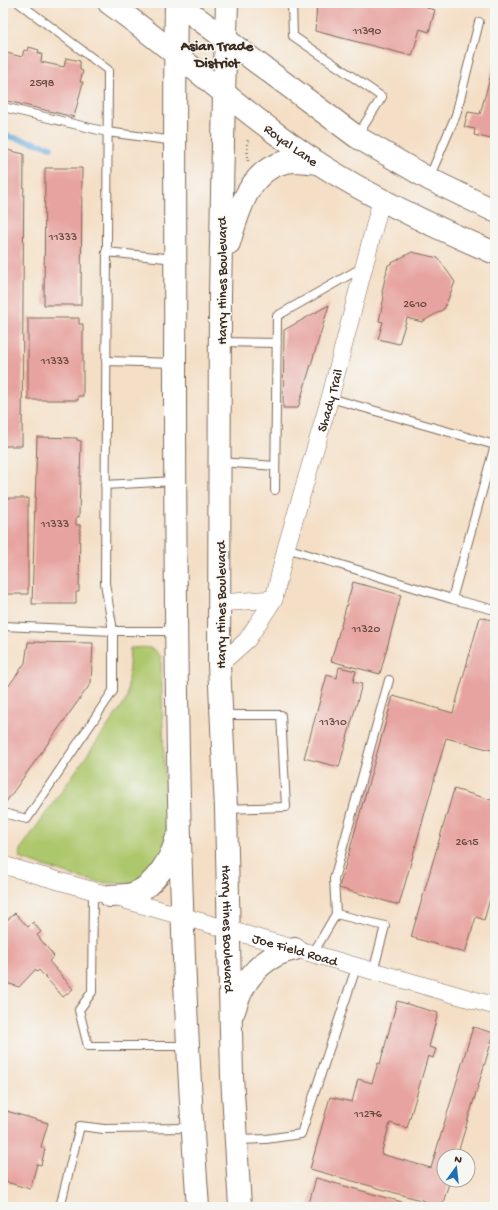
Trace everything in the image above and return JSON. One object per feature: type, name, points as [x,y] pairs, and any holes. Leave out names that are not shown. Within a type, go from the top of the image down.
[{"type":"main road","name":"Royal Lane","points":[[109,3],[145,28],[224,93],[318,163],[381,201],[420,221],[495,253]]},
{"type":"main road","points":[[176,3],[175,481],[179,825],[192,1128],[198,1207]]},
{"type":"main road","points":[[176,3],[357,137],[429,179],[495,211]]},
{"type":"main road","name":"Harry Hines Boulevard","points":[[227,3],[221,267],[219,665],[226,809],[230,1022],[240,1207]]},
{"type":"main road","points":[[221,267],[239,210],[256,178],[265,171],[292,161],[318,163]]},
{"type":"main road","points":[[102,893],[135,893],[156,877],[166,865],[174,849],[179,825]]},
{"type":"main road","points":[[230,1022],[240,991],[256,969],[272,957],[304,952]]},
{"type":"street","name":"Shady Trail","points":[[219,665],[247,640],[274,599],[286,548],[330,398],[381,201]]},
{"type":"street","points":[[219,602],[274,599]]},
{"type":"street","name":"Joe Field Road","points":[[3,865],[228,929],[356,968],[495,1006]]},
{"type":"lane","points":[[3,813],[27,819],[113,691],[113,631],[105,582],[108,70],[19,3]]},
{"type":"lane","points":[[292,3],[293,36],[382,97],[357,137]]},
{"type":"lane","points":[[429,179],[456,116],[479,22]]},
{"type":"lane","points":[[3,107],[107,132],[176,142]]},
{"type":"lane","points":[[106,252],[176,259]]},
{"type":"lane","points":[[274,490],[277,316],[364,266]]},
{"type":"lane","points":[[221,342],[277,343]]},
{"type":"lane","points":[[106,361],[175,363]]},
{"type":"lane","points":[[330,398],[495,445],[452,599]]},
{"type":"lane","points":[[220,462],[275,466]]},
{"type":"lane","points":[[105,485],[175,481]]},
{"type":"lane","points":[[286,548],[452,599],[495,610]]},
{"type":"lane","points":[[3,626],[113,631],[176,631]]},
{"type":"lane","points":[[304,952],[336,914],[334,879],[389,680]]},
{"type":"lane","points":[[222,715],[281,715],[286,807],[226,809]]},
{"type":"lane","points":[[102,893],[92,992],[79,1010],[88,1046],[188,1046]]},
{"type":"lane","points":[[336,914],[385,926],[373,972]]},
{"type":"lane","points":[[236,1140],[301,1134],[356,968]]},
{"type":"lane","points":[[60,1207],[80,1126],[104,1129],[192,1128]]},
{"type":"path","points":[[247,142],[249,164]]},
{"type":"green space","points":[[130,648],[151,648],[161,657],[166,830],[163,851],[148,873],[133,883],[105,883],[84,879],[19,858],[22,847],[127,699]]},
{"type":"building","points":[[317,3],[428,3],[427,8],[435,10],[429,32],[420,29],[412,56],[315,31]]},
{"type":"building","points":[[29,47],[39,50],[38,53],[42,54],[41,62],[64,67],[66,58],[80,61],[80,70],[83,71],[80,82],[83,82],[74,117],[3,100],[3,52],[22,57],[24,50],[28,51]]},
{"type":"building","points":[[495,60],[495,140],[474,135],[475,129],[464,127],[468,112],[480,114]]},
{"type":"building","points":[[3,149],[24,154],[22,446],[3,446]]},
{"type":"building","points":[[45,168],[82,168],[81,305],[44,305]]},
{"type":"building","points":[[412,252],[438,258],[455,282],[444,309],[422,322],[407,318],[399,344],[378,339],[383,322],[379,321],[384,297],[382,292],[388,265]]},
{"type":"building","points":[[329,305],[298,408],[283,408],[284,330]]},
{"type":"building","points":[[28,318],[79,318],[79,324],[83,324],[83,396],[78,396],[78,400],[28,400]]},
{"type":"building","points":[[37,437],[77,438],[77,440],[81,441],[79,517],[76,517],[76,525],[80,525],[79,592],[76,592],[76,604],[32,604]]},
{"type":"building","points":[[3,498],[28,498],[28,594],[3,594]]},
{"type":"building","points":[[353,582],[401,595],[380,674],[331,661]]},
{"type":"building","points":[[480,617],[495,621],[495,751],[446,738],[399,905],[339,888],[393,696],[453,713]]},
{"type":"building","points":[[28,642],[93,643],[91,683],[6,802],[3,800],[3,694],[25,663]]},
{"type":"building","points":[[339,667],[356,671],[353,682],[362,684],[339,767],[304,758],[327,675],[337,678]]},
{"type":"building","points":[[454,789],[495,801],[495,882],[484,920],[476,917],[465,953],[411,937]]},
{"type":"building","points":[[15,913],[28,927],[33,922],[41,932],[37,935],[54,956],[49,961],[73,989],[63,997],[39,970],[37,972],[35,970],[19,987],[3,982],[3,924]]},
{"type":"building","points":[[397,1001],[438,1013],[429,1047],[436,1049],[433,1058],[428,1056],[407,1128],[390,1123],[381,1154],[431,1168],[436,1151],[436,1188],[448,1188],[442,1206],[310,1169],[330,1097],[352,1102],[358,1079],[372,1083],[378,1063],[380,1064]]},
{"type":"building","points":[[473,1027],[494,1033],[459,1148],[437,1148]]},
{"type":"building","points":[[3,1110],[48,1123],[41,1147],[45,1149],[41,1165],[37,1164],[30,1189],[3,1181]]},
{"type":"building","points":[[316,1178],[420,1207],[308,1207]]},
{"type":"waterway","points":[[3,135],[51,147]]},
{"type":"district","name":"Asian Trade District","points":[[217,54]]}]
